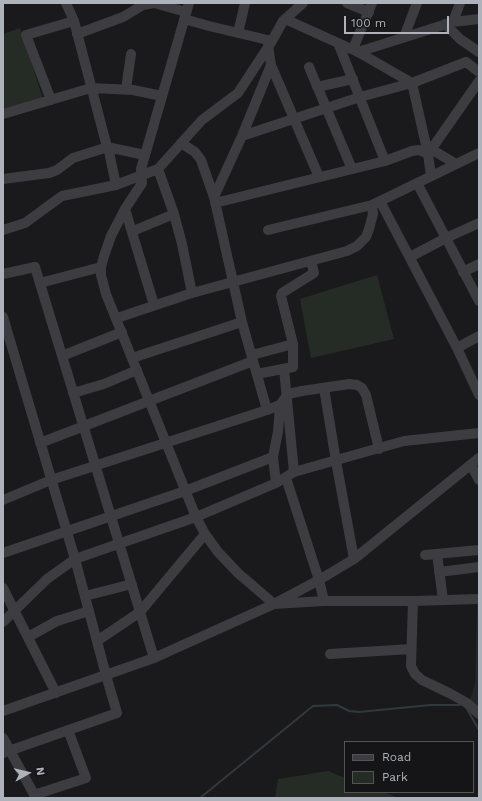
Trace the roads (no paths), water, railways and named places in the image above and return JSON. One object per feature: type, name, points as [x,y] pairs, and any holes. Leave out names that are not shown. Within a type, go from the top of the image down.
[{"type":"street","points":[[66,3],[74,20],[108,147],[116,185]]},
{"type":"street","points":[[77,34],[123,17],[145,4],[154,3],[186,11],[209,26],[270,43]]},
{"type":"street","points":[[238,33],[245,3]]},
{"type":"street","points":[[3,230],[25,223],[62,196],[116,185],[158,169],[202,120],[238,93],[285,19],[303,3]]},
{"type":"street","points":[[347,3],[370,7],[355,51]]},
{"type":"street","points":[[404,37],[417,3]]},
{"type":"street","points":[[449,23],[460,3]]},
{"type":"street","points":[[186,11],[141,169],[142,183],[125,209],[111,236],[101,267],[101,275],[106,294],[117,318],[185,491],[204,534],[218,552],[238,573],[274,604],[324,601],[479,599]]},
{"type":"street","points":[[285,19],[355,51],[412,83],[430,152],[431,176]]},
{"type":"street","points":[[355,51],[449,23],[479,19]]},
{"type":"street","points":[[51,100],[26,35],[74,20]]},
{"type":"street","points":[[242,136],[360,97],[412,83],[466,62],[475,49],[460,39],[449,23]]},
{"type":"street","points":[[270,43],[271,65],[319,177]]},
{"type":"street","points":[[338,43],[385,161]]},
{"type":"street","points":[[126,89],[131,54]]},
{"type":"street","points":[[466,62],[479,72]]},
{"type":"street","points":[[214,200],[271,65]]},
{"type":"street","points":[[309,67],[352,168]]},
{"type":"street","points":[[317,87],[353,79]]},
{"type":"street","points":[[430,152],[479,81]]},
{"type":"street","points":[[3,114],[91,88],[126,89],[162,96]]},
{"type":"street","points":[[180,143],[195,152],[201,160],[214,200],[242,322],[267,410]]},
{"type":"street","points":[[3,179],[49,173],[57,170],[73,158],[108,147],[145,155]]},
{"type":"street","points":[[214,200],[385,161],[412,151],[419,150],[430,152],[456,164]]},
{"type":"street","points":[[268,230],[376,203],[479,153]]},
{"type":"street","points":[[158,169],[174,214],[192,293]]},
{"type":"street","points":[[417,183],[479,302]]},
{"type":"street","points":[[376,203],[410,257],[457,348],[479,395]]},
{"type":"street","points":[[117,318],[192,293],[311,261],[358,246],[366,237],[376,203]]},
{"type":"street","points":[[125,209],[133,231],[154,305]]},
{"type":"street","points":[[133,231],[174,214]]},
{"type":"street","points":[[410,257],[479,223]]},
{"type":"street","points":[[257,374],[293,367],[292,344],[281,296],[282,292],[314,273],[311,261]]},
{"type":"street","points":[[464,272],[479,264]]},
{"type":"street","points":[[3,274],[35,267],[154,658]]},
{"type":"street","points":[[40,283],[101,267]]},
{"type":"street","points":[[3,317],[5,329],[75,559],[117,712],[6,752]]},
{"type":"street","points":[[132,358],[242,322]]},
{"type":"street","points":[[62,356],[122,332]]},
{"type":"street","points":[[457,348],[479,336]]},
{"type":"street","points":[[40,443],[149,401],[252,358],[292,344]]},
{"type":"street","points":[[284,369],[288,394],[290,475],[324,601]]},
{"type":"street","points":[[74,393],[104,384],[137,370]]},
{"type":"street","points":[[3,500],[51,480],[267,410],[280,404],[288,394],[349,384],[357,385],[362,388],[368,402],[379,448]]},
{"type":"street","points":[[324,388],[354,559]]},
{"type":"street","points":[[276,483],[273,457],[278,432],[280,404]]},
{"type":"street","points":[[3,622],[47,579],[75,559],[196,517],[276,483],[290,475],[404,441],[479,433]]},
{"type":"street","points":[[3,554],[185,491],[273,457]]},
{"type":"street","points":[[3,712],[154,658],[274,604],[319,580],[354,559],[479,458]]},
{"type":"street","points":[[471,465],[479,480]]},
{"type":"street","points":[[97,641],[140,612],[204,534]]},
{"type":"street","points":[[425,555],[479,550]]},
{"type":"street","points":[[437,554],[443,600]]},
{"type":"street","points":[[439,572],[479,567]]},
{"type":"street","points":[[85,596],[132,584]]},
{"type":"street","points":[[3,588],[56,693]]},
{"type":"street","points":[[413,601],[411,666],[415,674],[422,680],[467,703],[479,714]]},
{"type":"street","points":[[28,637],[57,621],[89,611]]},
{"type":"street","points":[[330,654],[411,649]]},
{"type":"street","points":[[3,738],[6,752],[35,796],[86,778],[68,730]]},
{"type":"waterway","points":[[200,798],[313,706],[337,705],[349,711],[359,712],[430,705],[460,705]]},
{"type":"waterway","points":[[467,709],[479,730]]}]
